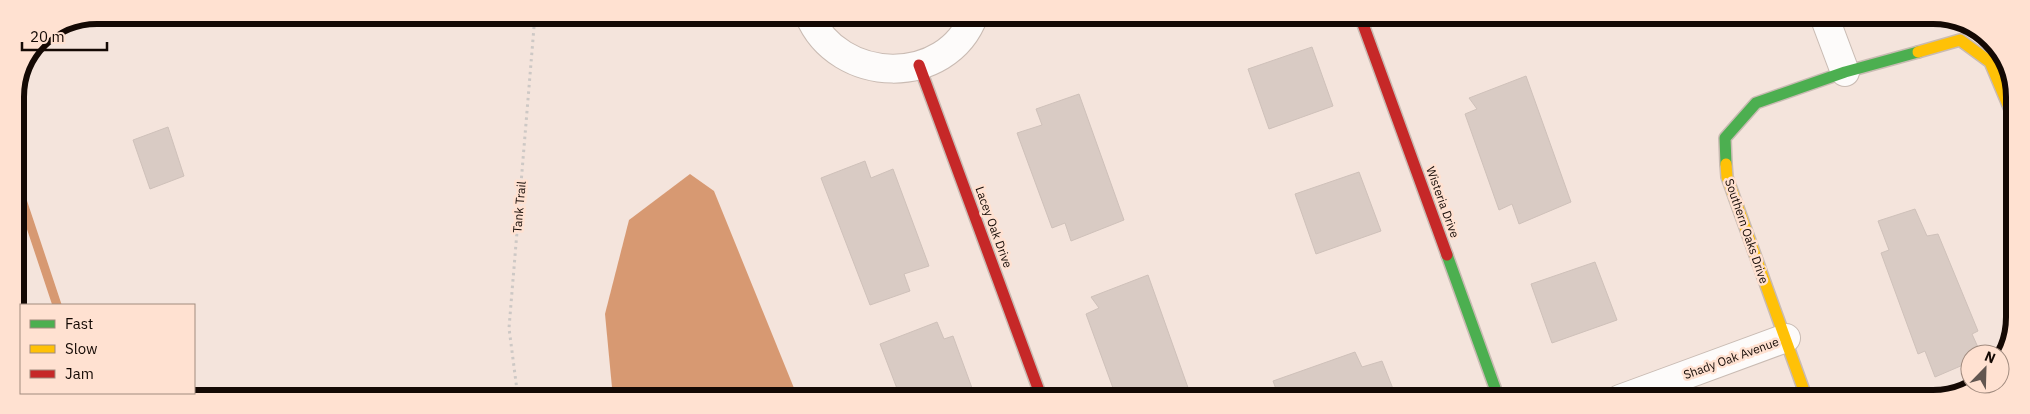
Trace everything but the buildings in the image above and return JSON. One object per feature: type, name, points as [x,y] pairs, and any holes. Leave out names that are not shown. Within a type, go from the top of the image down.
[{"type":"street","points":[[814,24],[822,37],[834,50],[866,66],[884,69],[902,69],[936,58],[963,35],[969,24]]},
{"type":"street","name":"Wisteria Drive","points":[[1363,24],[1497,390]]},
{"type":"street","points":[[1827,24],[1845,72]]},
{"type":"street","name":"Southern Oaks Drive","points":[[1804,390],[1727,177],[1725,138],[1756,102],[1845,72],[1960,40],[1990,62],[2006,100]]},
{"type":"street","name":"Lacey Oak Drive","points":[[919,65],[1039,390]]},
{"type":"street","name":"Shady Oak Avenue","points":[[1644,390],[1786,338]]},
{"type":"path","name":"Tank Trail","points":[[517,390],[509,328],[534,24]]},
{"type":"shaded area","points":[[690,174],[714,191],[795,390],[612,390],[605,314],[629,220]]},
{"type":"waterway","points":[[24,206],[57,304]]},
{"type":"traffic: fast","points":[[1726,164],[1725,138],[1756,103],[1845,72],[1918,52]]},
{"type":"traffic: fast","points":[[1447,255],[1496,390]]},
{"type":"traffic: slow","points":[[1918,52],[1960,40],[1990,62],[2006,100]]},
{"type":"traffic: slow","points":[[1726,164],[1727,177],[1804,390]]},
{"type":"traffic: jam","points":[[1363,24],[1447,255]]},
{"type":"traffic: jam","points":[[919,65],[1039,390]]}]
